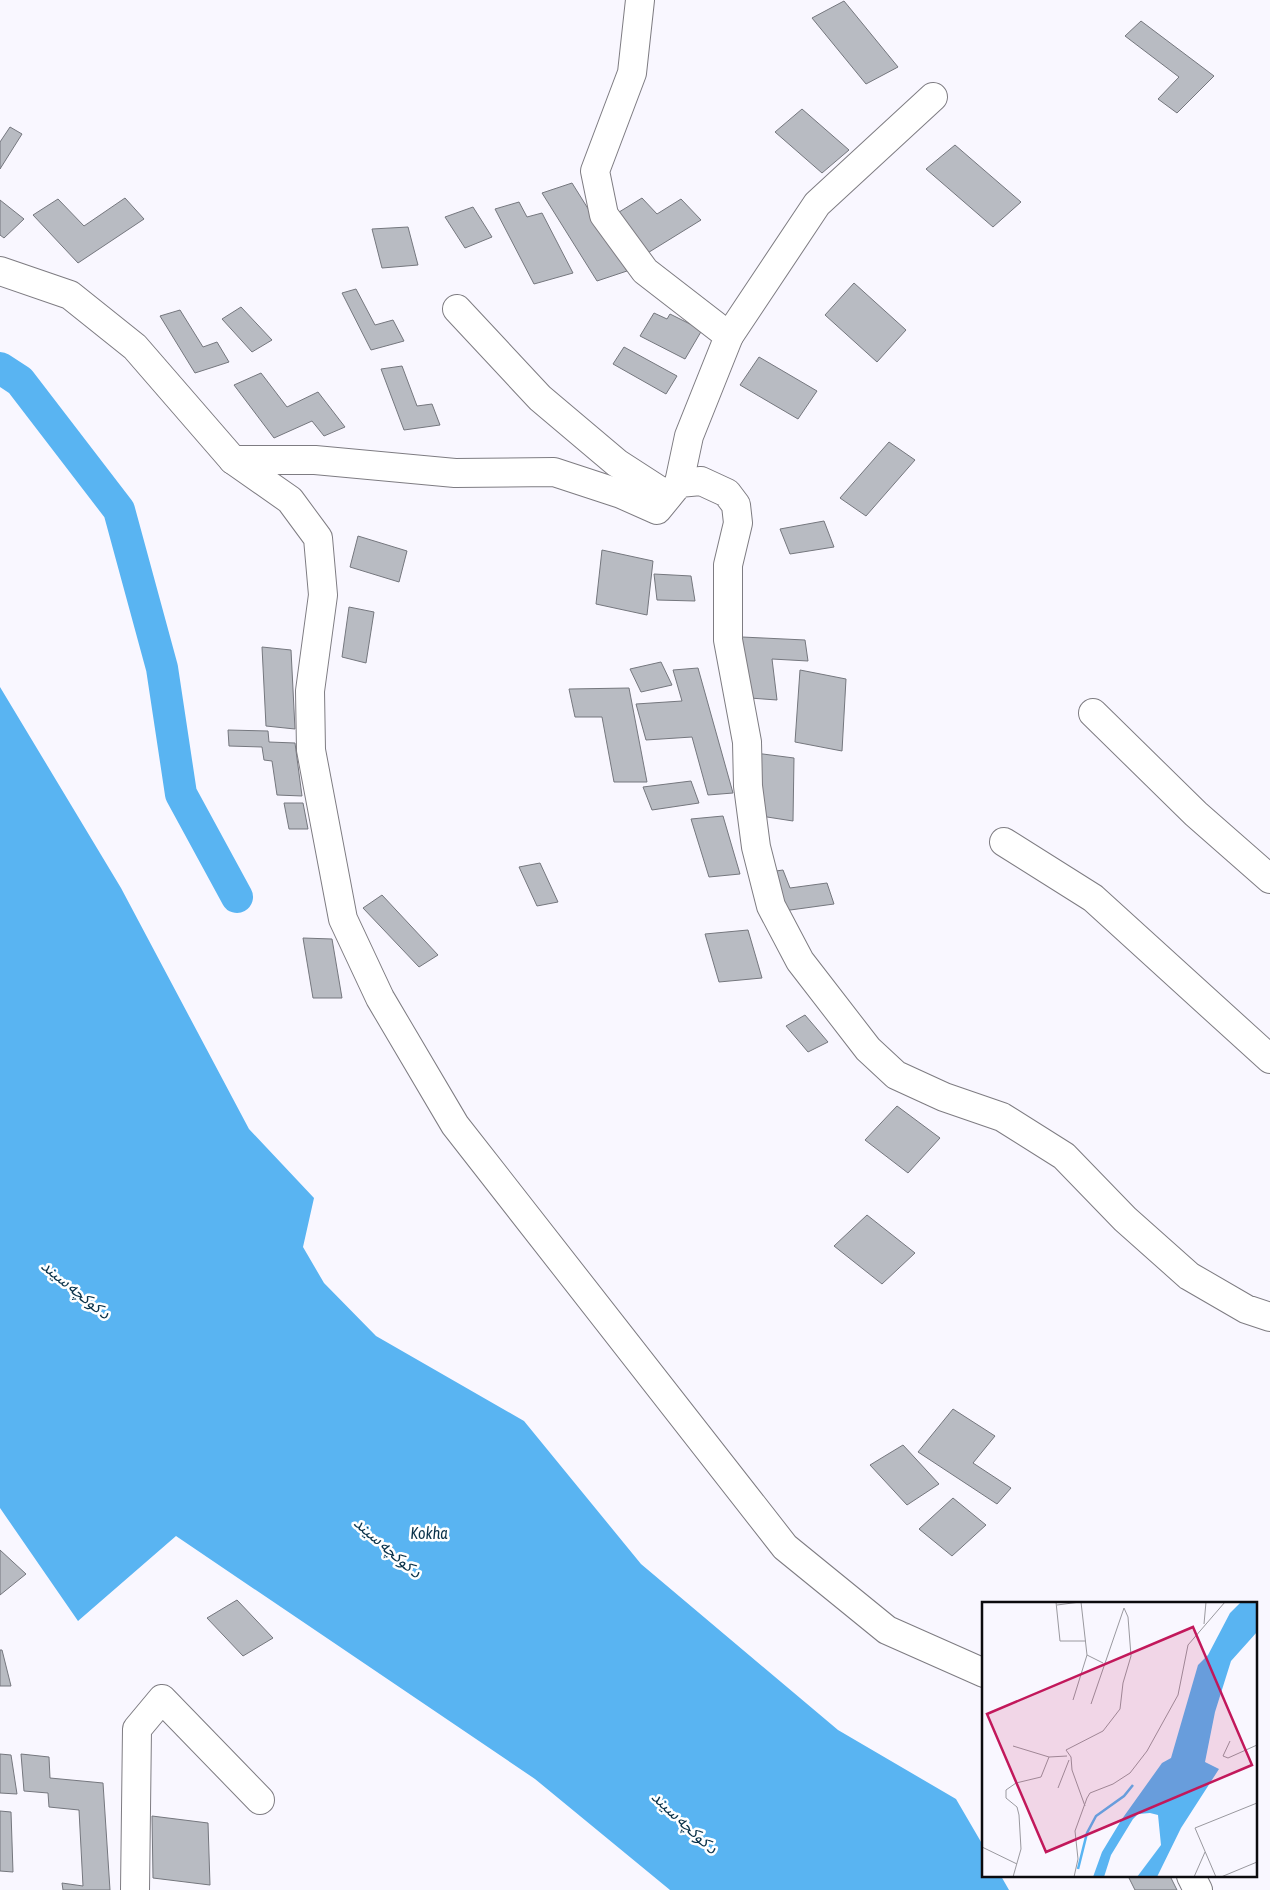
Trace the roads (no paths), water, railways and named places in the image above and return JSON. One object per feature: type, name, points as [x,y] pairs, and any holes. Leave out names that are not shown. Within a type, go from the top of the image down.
[{"type":"street","points":[[640,0],[632,73],[595,171],[604,214],[645,271],[729,336]]},
{"type":"street","points":[[234,460],[315,460],[455,473],[554,472],[621,494],[657,510],[674,490],[689,436],[729,336],[817,204],[933,97]]},
{"type":"street","points":[[0,271],[70,295],[135,347],[234,460],[290,500],[318,538],[323,594],[310,692],[311,750],[343,919],[380,998],[456,1125],[785,1547],[887,1630],[982,1672]]},
{"type":"street","points":[[457,309],[540,398],[617,463],[674,490],[701,481],[727,493],[736,505],[738,522],[728,566],[728,640],[748,742],[748,786],[756,847],[771,906],[800,961],[868,1049],[896,1075],[944,1097],[1002,1117],[1064,1156],[1125,1219],[1189,1276],[1246,1309],[1270,1317]]},
{"type":"street","points":[[1093,713],[1196,814],[1270,879]]},
{"type":"street","points":[[1004,842],[1093,898],[1270,1059]]},
{"type":"street","points":[[136,1890],[137,1729],[162,1698],[260,1800]]},
{"type":"street","points":[[1192,1878],[1198,1890]]},
{"type":"water","points":[[0,687],[121,888],[249,1129],[314,1198],[303,1247],[324,1283],[376,1336],[524,1421],[641,1564],[838,1730],[956,1799],[982,1844],[982,1878],[1002,1878],[1009,1890],[670,1890],[535,1779],[176,1536],[78,1621],[0,1508]]},
{"type":"waterway","points":[[0,368],[20,381],[119,510],[162,668],[181,794],[237,897]]},
{"type":"water label","name":"د کوکچه سیند","points":[[76,1289]]},
{"type":"water label","name":"Kokha","points":[[429,1533]]},
{"type":"water label","name":"د کوکچه سیند","points":[[388,1547]]},
{"type":"water label","name":"د کوکچه سیند","points":[[685,1822]]}]
